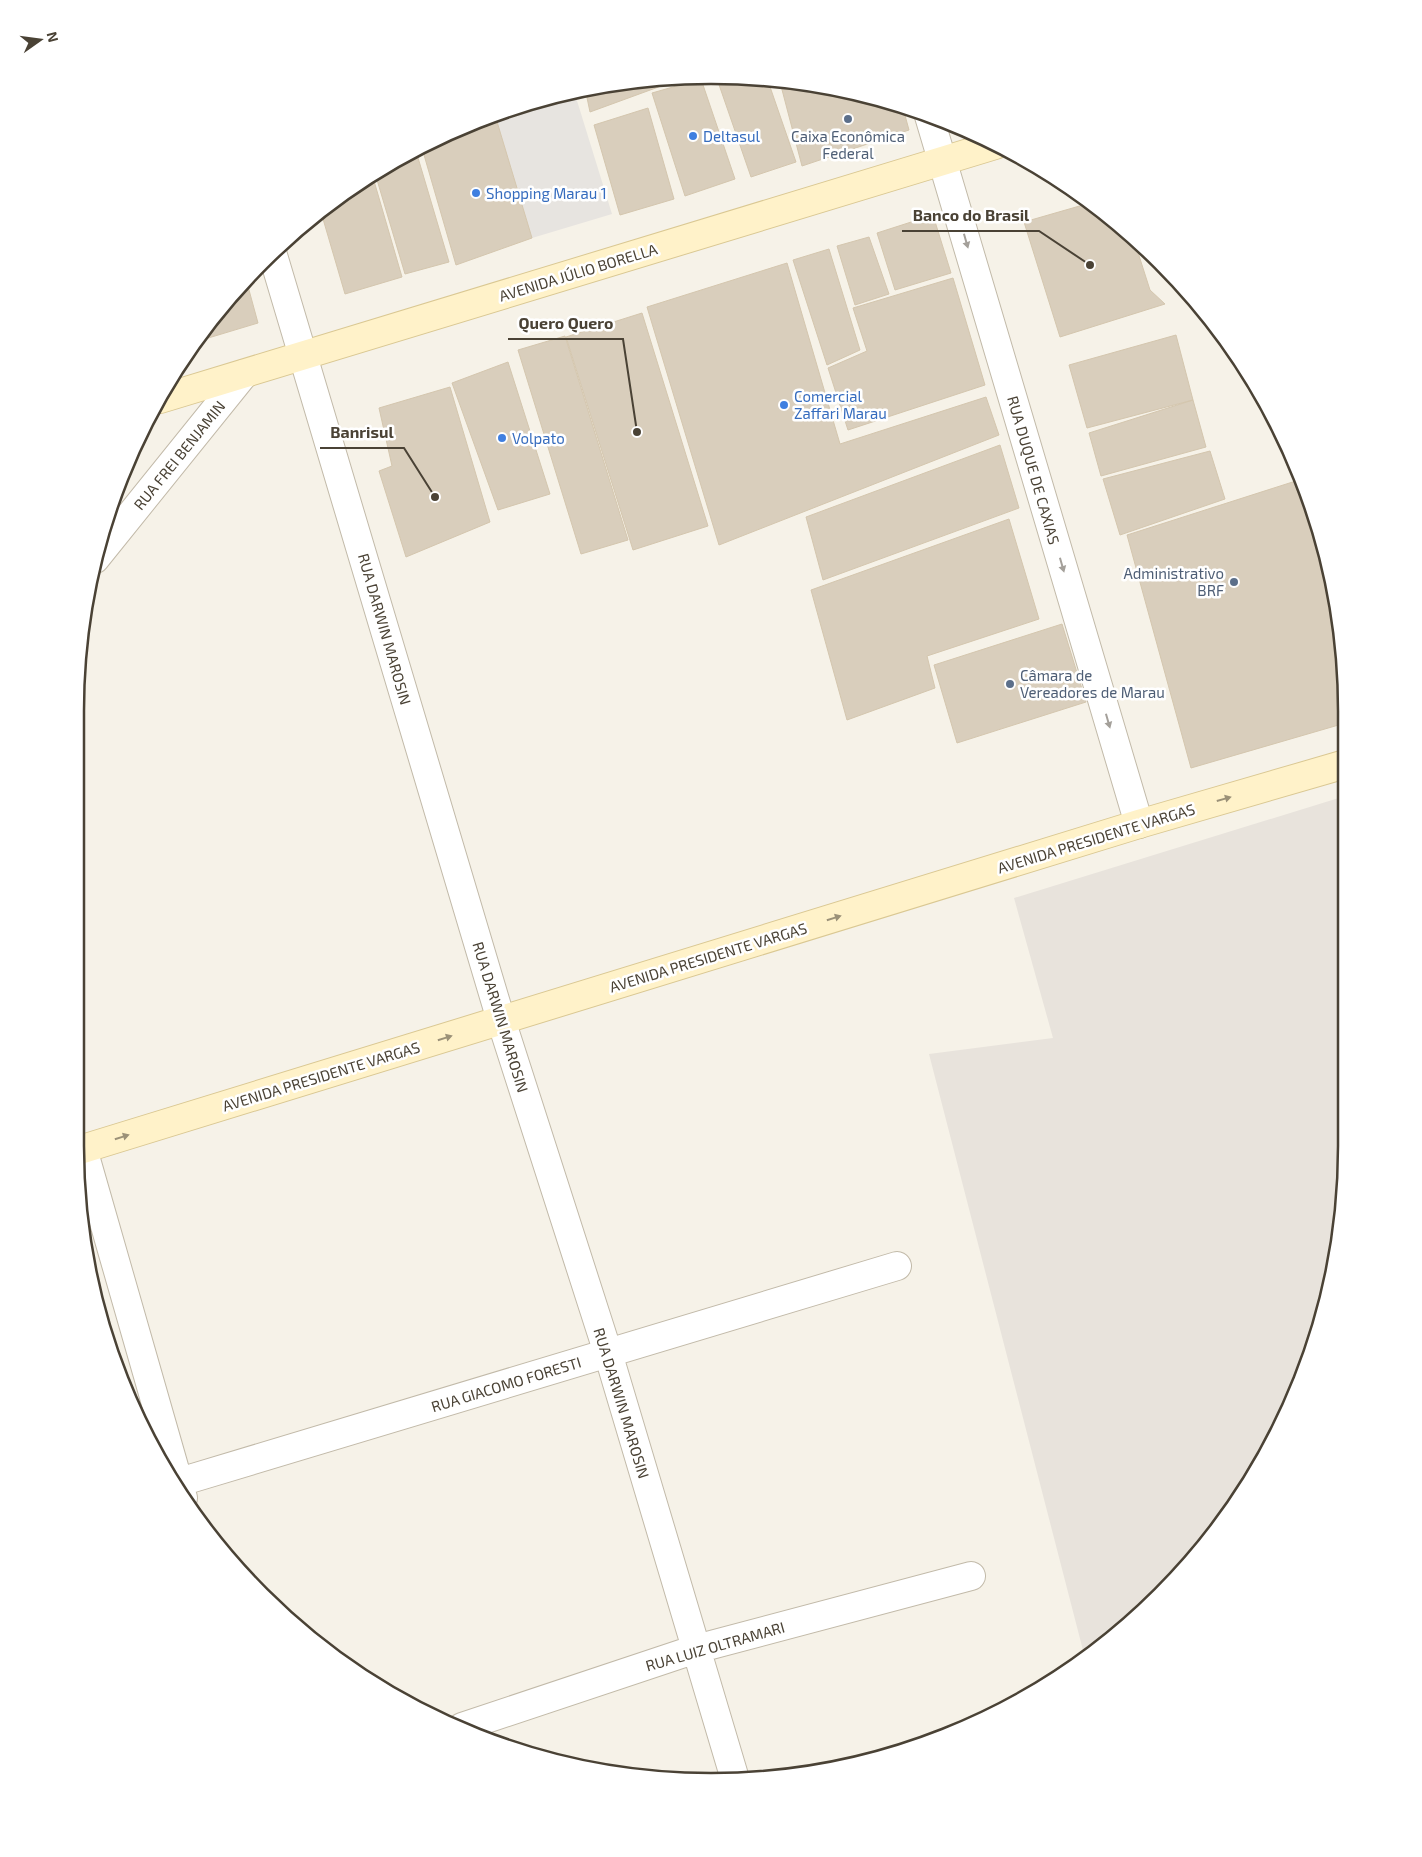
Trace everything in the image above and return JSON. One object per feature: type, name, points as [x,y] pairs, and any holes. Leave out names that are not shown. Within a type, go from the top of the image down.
[{"type":"street","name":"RUA DUQUE DE CAXIAS","points":[[931,124],[1139,824]]},
{"type":"street","name":"AVENIDA JÚLIO BORELLA","points":[[169,395],[987,147]]},
{"type":"street","name":"RUA DARWIN MAROSIN","points":[[274,260],[501,1020],[608,1353],[733,1772]]},
{"type":"street","name":"RUA FREI BENJAMIN","points":[[107,543],[244,374]]},
{"type":"street","name":"AVENIDA PRESIDENTE VARGAS","points":[[84,1148],[1139,824],[1338,766]]},
{"type":"street","points":[[85,1169],[171,1466]]},
{"type":"street","name":"RUA GIACOMO FORESTI","points":[[184,1486],[608,1353],[897,1266]]},
{"type":"street","name":"RUA LUIZ OLTRAMARI","points":[[468,1725],[696,1649],[970,1576]]},
{"type":"shaded area","points":[[576,99],[612,214],[532,238],[497,121],[549,105]]},
{"type":"shaded area","points":[[1338,798],[1337,1187],[1333,1228],[1317,1308],[1291,1386],[1274,1423],[1233,1494],[1183,1560],[1155,1590],[1125,1618],[1083,1651],[929,1054],[1053,1038],[1014,898]]},
{"type":"building","name":"Deltasul","points":[[703,84],[735,179],[685,196],[652,93],[681,85]]},
{"type":"building","points":[[719,84],[770,87],[796,162],[751,177]]},
{"type":"building","points":[[662,86],[590,112],[587,97]]},
{"type":"building","name":"Caixa Econômica Federal","points":[[782,88],[833,96],[905,115],[909,130],[802,166]]},
{"type":"building","points":[[648,108],[674,199],[620,215],[594,125]]},
{"type":"building","name":"Shopping Marau 1","points":[[497,121],[532,238],[456,265],[424,154],[471,131]]},
{"type":"building","points":[[418,157],[449,262],[405,274],[377,180]]},
{"type":"building","points":[[374,182],[402,277],[345,294],[323,218]]},
{"type":"building","points":[[1082,205],[1137,251],[1150,290],[1165,304],[1060,337],[1024,222]]},
{"type":"building","points":[[933,215],[951,273],[895,290],[877,233]]},
{"type":"building","points":[[869,237],[889,294],[855,305],[837,246]]},
{"type":"building","points":[[829,249],[860,350],[827,365],[793,260]]},
{"type":"building","points":[[787,263],[840,444],[986,397],[999,435],[719,545],[647,307]]},
{"type":"building","points":[[953,278],[985,385],[848,430],[828,368],[867,351],[853,308]]},
{"type":"building","points":[[248,287],[258,323],[206,339]]},
{"type":"building","points":[[642,313],[708,526],[633,550],[566,337]]},
{"type":"building","points":[[1176,335],[1193,400],[1087,428],[1069,365]]},
{"type":"building","points":[[565,336],[628,540],[581,554],[518,350]]},
{"type":"building","name":"Volpato","points":[[508,362],[550,494],[498,510],[452,383]]},
{"type":"building","points":[[450,387],[490,522],[406,557],[379,471],[392,466],[379,408]]},
{"type":"building","points":[[1193,400],[1206,447],[1101,476],[1089,433]]},
{"type":"building","points":[[1000,445],[1019,508],[823,580],[806,517]]},
{"type":"building","points":[[1210,451],[1225,499],[1120,535],[1103,479]]},
{"type":"building","name":"Administrativo BRF","points":[[1295,481],[1317,549],[1326,589],[1333,629],[1337,670],[1338,725],[1191,768],[1127,535]]},
{"type":"building","points":[[1009,519],[1039,619],[927,656],[935,688],[847,720],[811,590]]},
{"type":"building","name":"Câmara de Vereadores de Marau","points":[[1062,624],[1086,702],[957,743],[934,665]]},
{"type":"place","name":"Caixa Econômica Federal","points":[[848,119]]},
{"type":"place","name":"Deltasul","points":[[693,136]]},
{"type":"place","name":"Shopping Marau 1","points":[[476,193]]},
{"type":"place","name":"Banco do Brasil","points":[[1090,265]]},
{"type":"place","name":"Comercial Zaffari Marau","points":[[784,405]]},
{"type":"place","name":"Quero Quero","points":[[637,432]]},
{"type":"place","name":"Volpato","points":[[502,438]]},
{"type":"place","name":"Banrisul","points":[[435,497]]},
{"type":"place","name":"Administrativo BRF","points":[[1234,582]]},
{"type":"place","name":"Câmara de Vereadores de Marau","points":[[1010,684]]}]
